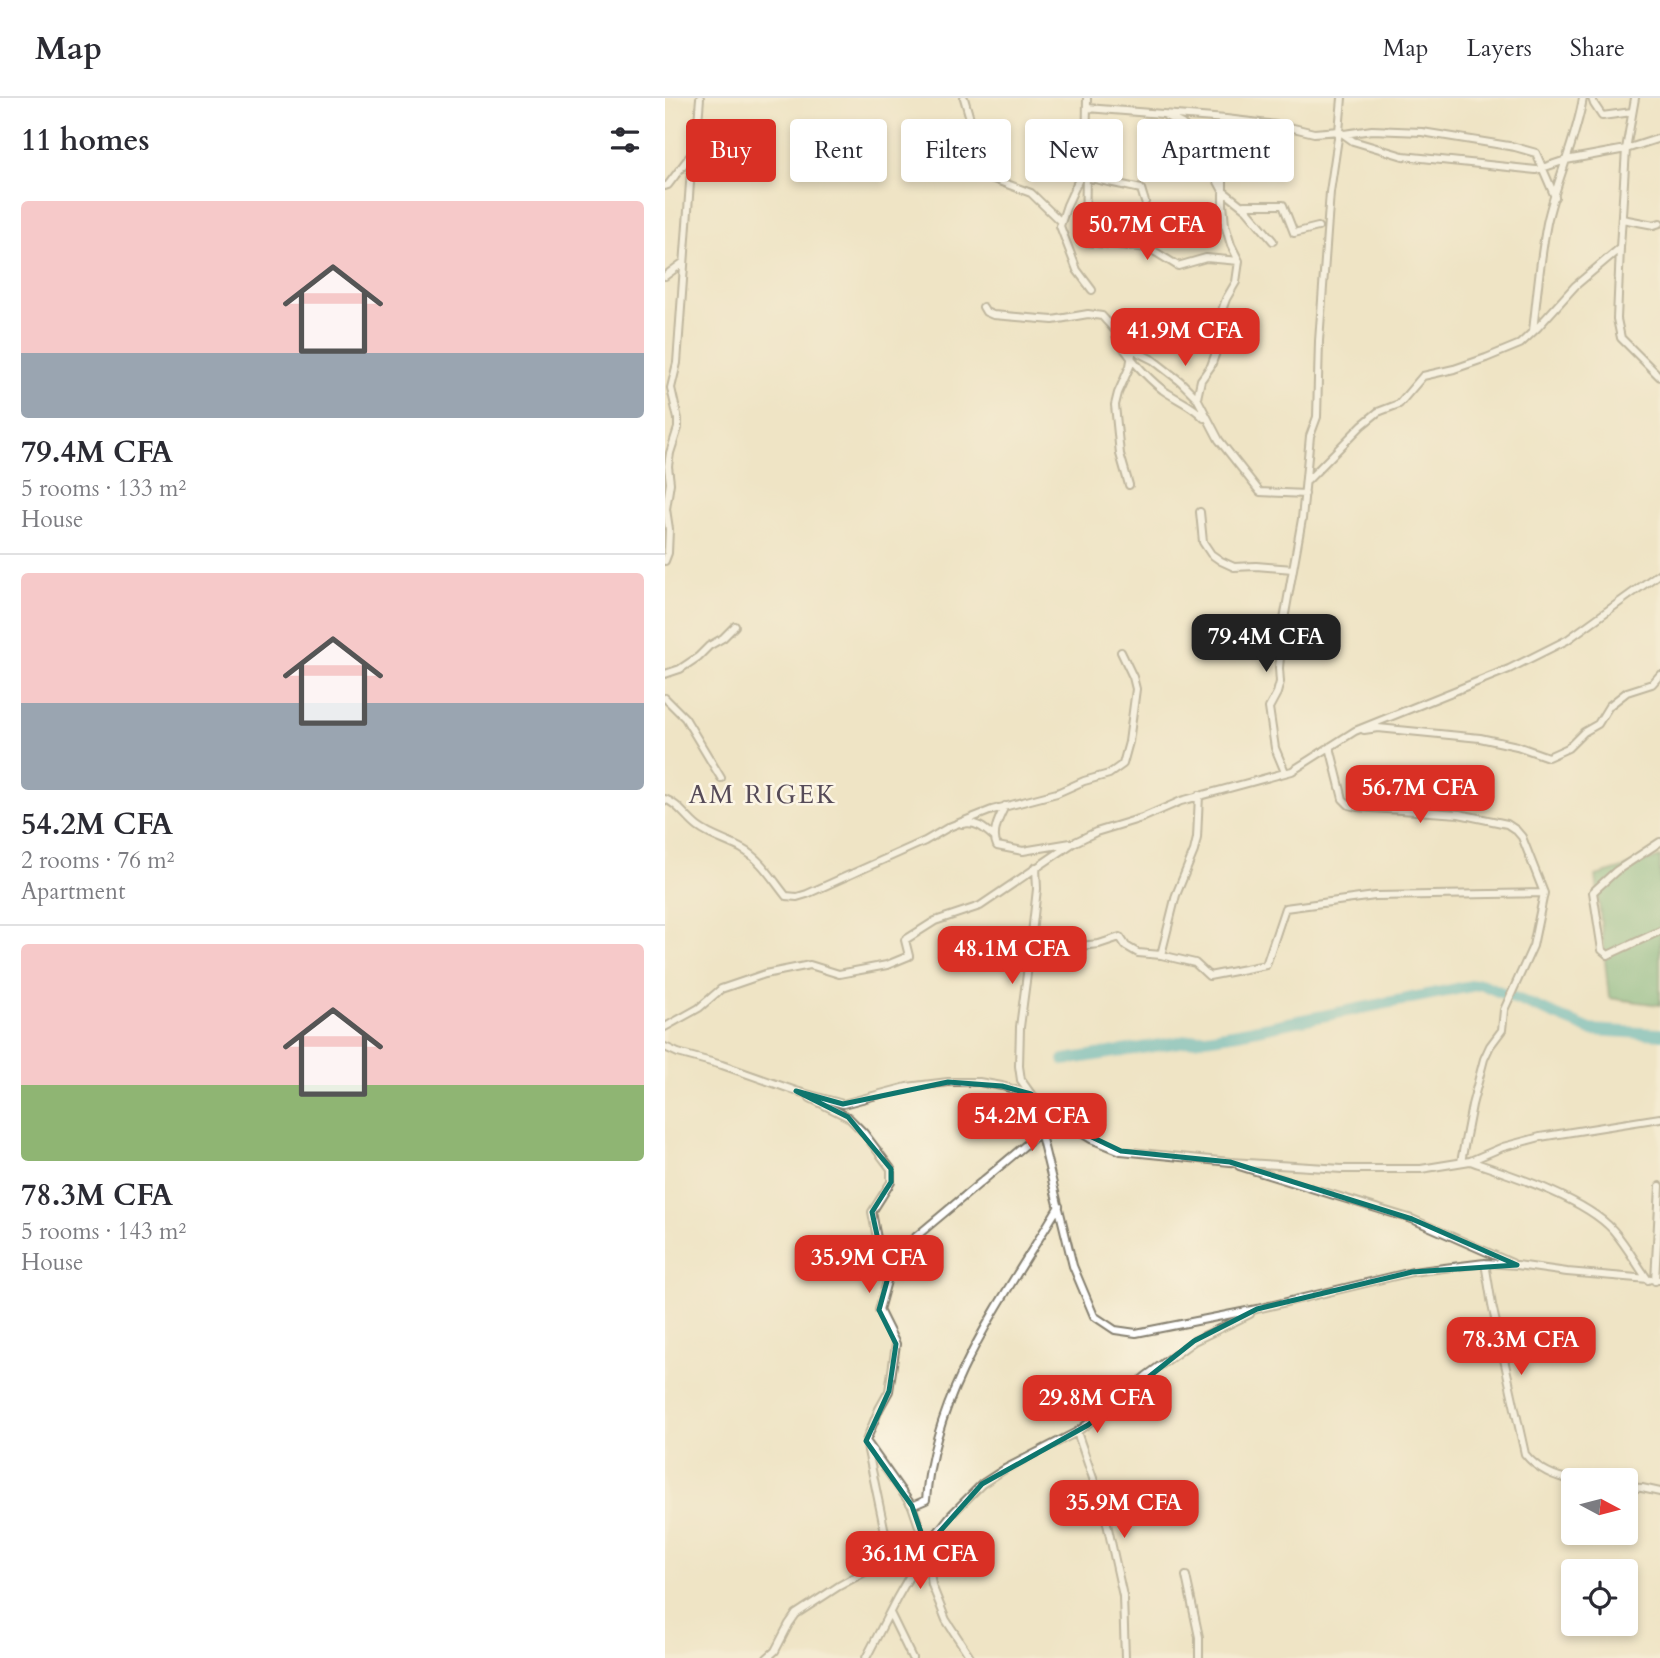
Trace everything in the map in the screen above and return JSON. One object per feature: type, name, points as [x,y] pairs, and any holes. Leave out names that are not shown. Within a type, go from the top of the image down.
[{"type":"street","points":[[698,119],[700,98]]},
{"type":"street","points":[[964,98],[971,122],[977,166],[988,177],[1031,193],[1061,222]]},
{"type":"street","points":[[1087,98],[1087,119]]},
{"type":"street","points":[[1285,772],[1275,748],[1269,708],[1280,682],[1283,625],[1303,519],[1310,436],[1317,417],[1329,192],[1341,133],[1342,98]]},
{"type":"street","points":[[1533,332],[1547,223],[1579,124],[1583,98]]},
{"type":"street","points":[[1592,98],[1602,116],[1632,112]]},
{"type":"street","points":[[1635,98],[1626,149],[1617,319],[1621,338],[1660,377]]},
{"type":"street","points":[[1087,108],[1226,119]]},
{"type":"street","points":[[1161,114],[1182,124],[1199,139],[1223,191],[1247,209],[1273,241]]},
{"type":"street","points":[[1294,128],[1314,133],[1372,130],[1422,132],[1515,147],[1536,153],[1555,197]]},
{"type":"street","points":[[1341,133],[1353,141],[1403,156],[1537,170],[1566,160],[1626,149],[1660,138]]},
{"type":"street","points":[[665,186],[686,162]]},
{"type":"street","points":[[665,561],[668,553],[666,509],[670,483],[667,466],[678,428],[671,388],[677,363],[690,182]]},
{"type":"street","points":[[1077,182],[1060,226],[1077,270],[1092,290]]},
{"type":"street","points":[[1086,182],[1085,242],[1149,248],[1176,265],[1203,257],[1238,260]]},
{"type":"street","points":[[1109,182],[1141,189],[1145,202]]},
{"type":"street","points":[[1197,398],[1201,380],[1211,366],[1218,346],[1220,316],[1236,282],[1238,260],[1225,225],[1223,182]]},
{"type":"street","points":[[1242,205],[1283,205],[1294,233],[1318,227]]},
{"type":"street","points":[[1149,248],[1167,219],[1186,221]]},
{"type":"street","points":[[1622,219],[1654,225],[1660,223]]},
{"type":"street","points":[[1307,481],[1378,412],[1398,404],[1423,376],[1454,369],[1520,344],[1575,286],[1620,248]]},
{"type":"street","points":[[665,276],[684,262]]},
{"type":"street","points":[[983,307],[993,315],[1053,320],[1087,314],[1102,316],[1137,365],[1154,382],[1197,410],[1211,424]]},
{"type":"street","points":[[1109,325],[1133,348],[1162,367],[1197,398],[1219,440],[1260,492],[1305,494]]},
{"type":"street","points":[[1129,485],[1120,454],[1115,405],[1130,366],[1133,348]]},
{"type":"street","points":[[1201,512],[1203,542],[1211,554],[1221,561],[1234,567],[1293,569]]},
{"type":"street","points":[[665,1027],[699,1008],[721,989],[765,974],[810,965],[839,974],[887,965],[909,956],[905,940],[935,921],[980,906],[1073,843],[1199,795],[1292,771],[1355,731],[1509,669],[1567,640],[1660,573]]},
{"type":"street","points":[[665,674],[680,669],[698,657],[735,626]]},
{"type":"street","points":[[665,799],[673,802],[699,828],[758,860],[786,897],[807,894],[925,841],[949,827],[1005,806],[1057,793],[1109,774],[1123,764],[1129,742],[1136,689],[1121,652]]},
{"type":"street","points":[[1355,731],[1378,728],[1480,738],[1517,746],[1548,757],[1568,748],[1584,732],[1598,724],[1609,706],[1627,692],[1652,684],[1660,675]]},
{"type":"street","points":[[665,698],[685,718],[720,778]]},
{"type":"street","points":[[1330,747],[1341,795],[1349,805],[1459,814],[1507,824],[1522,837],[1544,893],[1533,946],[1504,1010],[1502,1030],[1484,1059],[1461,1162]]},
{"type":"street","points":[[1161,956],[1176,895],[1194,851],[1199,795]]},
{"type":"street","points":[[994,837],[1005,806]]},
{"type":"street","points":[[949,827],[972,823],[980,825],[994,837],[997,846],[1013,850],[1033,850],[1073,843]]},
{"type":"street","points":[[1660,842],[1616,871],[1593,892],[1602,950],[1605,953],[1660,931]]},
{"type":"street","points":[[1037,867],[1037,889],[1020,1027],[1021,1080],[1031,1094],[1091,1139],[1121,1150],[1230,1162],[1342,1169],[1421,1169],[1470,1161],[1503,1147],[1540,1137],[1660,1118]]},
{"type":"street","points":[[1030,951],[1099,944],[1120,937],[1126,946],[1138,953],[1195,963],[1209,976],[1266,965],[1285,908],[1375,896],[1544,893]]},
{"type":"street","points":[[665,1047],[843,1104],[907,1087],[948,1082],[979,1082],[1031,1094]]},
{"type":"street","points":[[767,1658],[775,1651],[796,1614],[879,1564],[885,1554],[887,1542],[866,1441],[888,1391],[895,1344],[879,1310],[887,1281],[872,1212],[891,1182],[891,1169],[864,1133],[848,1117],[796,1091]]},
{"type":"street","points":[[1031,1094],[1073,1266],[1094,1316],[1115,1330],[1136,1333],[1257,1309],[1412,1272],[1485,1263],[1654,1280]]},
{"type":"street","points":[[882,1265],[1041,1132]]},
{"type":"street","points":[[1470,1161],[1518,1178],[1591,1212],[1613,1231],[1654,1280]]},
{"type":"street","points":[[1230,1162],[1412,1219],[1517,1265]]},
{"type":"street","points":[[1654,1280],[1660,1186]]},
{"type":"street","points":[[912,1506],[926,1500],[934,1445],[946,1406],[970,1353],[1059,1206]]},
{"type":"street","points":[[1485,1263],[1525,1454],[1548,1473],[1561,1476]]},
{"type":"street","points":[[866,1658],[926,1547],[951,1515],[982,1484],[1005,1469],[1077,1432],[1194,1341],[1257,1309]]},
{"type":"street","points":[[1077,1432],[1104,1510],[1123,1596],[1125,1658]]},
{"type":"street","points":[[866,1441],[912,1506],[926,1547],[932,1585],[946,1620],[971,1658]]},
{"type":"street","points":[[1638,1488],[1660,1492]]},
{"type":"street","points":[[1186,1576],[1199,1637],[1199,1658]]},
{"type":"street","points":[[890,1614],[910,1656]]},
{"type":"highlighted area","points":[[948,1082],[1002,1086],[1031,1094],[1073,1128],[1121,1151],[1230,1162],[1412,1219],[1517,1265],[1412,1272],[1257,1309],[1194,1341],[1088,1425],[982,1484],[926,1547],[912,1506],[866,1441],[889,1391],[896,1344],[879,1310],[887,1281],[872,1212],[891,1182],[891,1169],[848,1117],[796,1091],[843,1104]]},
{"type":"green space","points":[[1660,857],[1660,1005],[1609,998],[1596,876]]},
{"type":"waterway","points":[[1064,1060],[1238,1033],[1481,984],[1591,1030],[1660,1034]]},
{"type":"district","name":"AM RIGEK","points":[[763,794]]}]
